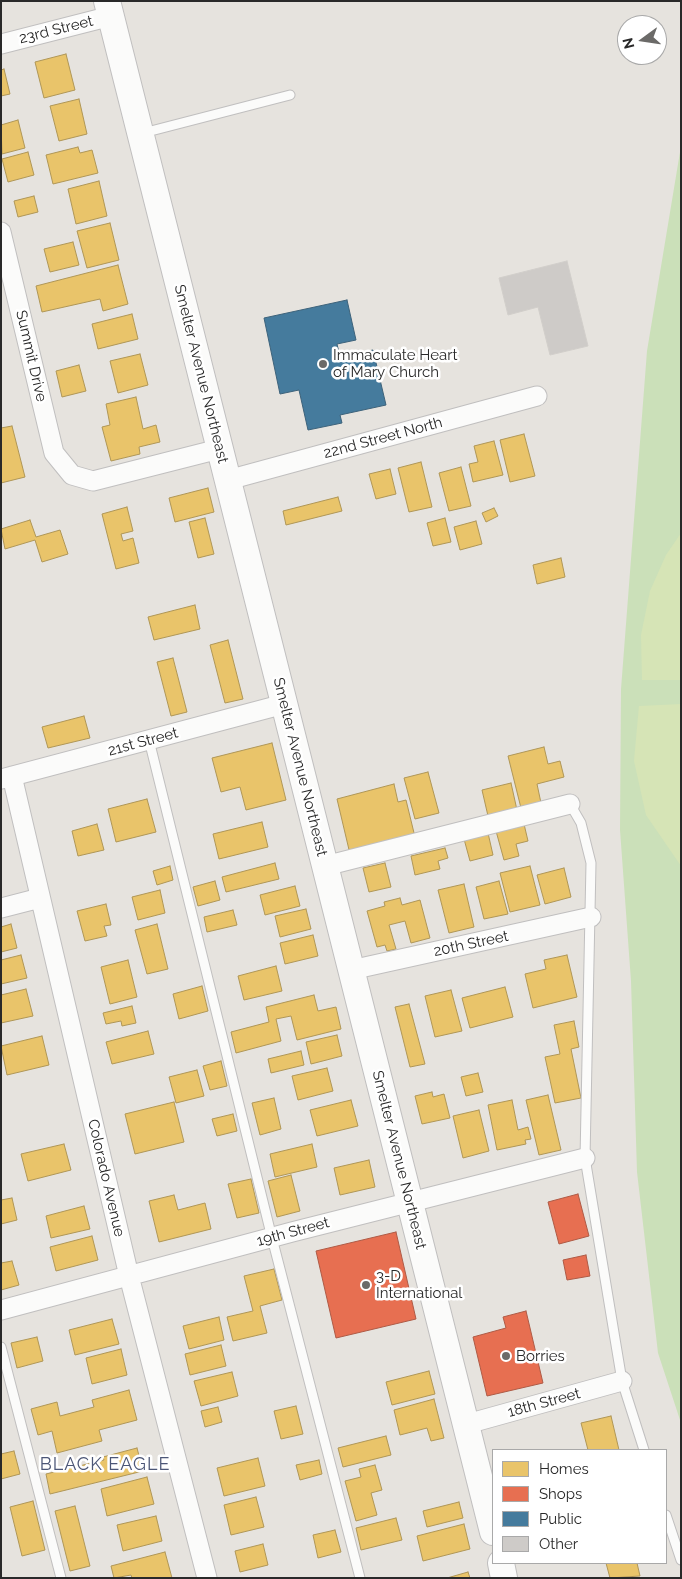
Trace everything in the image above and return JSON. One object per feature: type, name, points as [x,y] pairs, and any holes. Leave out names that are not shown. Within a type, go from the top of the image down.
[{"type":"street","name":"23rd Street","points":[[1,44],[109,9]]},
{"type":"street","name":"Smelter Avenue Northeast","points":[[109,9],[492,1528]]},
{"type":"street","name":"Summit Drive","points":[[1,232],[54,453],[72,475],[93,481],[219,449]]},
{"type":"street","name":"22nd Street North","points":[[228,480],[537,396]]},
{"type":"street","name":"21st Street","points":[[6,778],[284,704]]},
{"type":"street","name":"Colorado Avenue","points":[[6,778],[40,898],[129,1276],[207,1578]]},
{"type":"street","points":[[325,866],[570,804]]},
{"type":"street","points":[[1,908],[40,898]]},
{"type":"street","name":"20th Street","points":[[351,970],[591,917]]},
{"type":"street","name":"19th Street","points":[[1,1310],[409,1202],[585,1158]]},
{"type":"street","name":"18th Street","points":[[467,1424],[622,1381]]},
{"type":"street","points":[[501,1564],[504,1578]]},
{"type":"lane","points":[[140,133],[290,95]]},
{"type":"lane","points":[[149,740],[272,1238],[360,1578]]},
{"type":"lane","points":[[570,804],[581,823],[590,863],[591,917],[585,1158],[622,1381],[644,1449]]},
{"type":"lane","points":[[1,1347],[61,1578]]},
{"type":"lane","points":[[667,1518],[681,1560]]},
{"type":"green space","points":[[681,146],[681,1423],[658,1353],[637,1172],[631,981],[620,830],[621,689],[647,351]]},
{"type":"green space","points":[[681,533],[681,680],[642,680],[641,635],[650,591],[666,555]]},
{"type":"green space","points":[[681,704],[681,866],[646,815],[634,761],[639,706]]},
{"type":"building: Homes","points":[[66,54],[75,90],[44,98],[35,62]]},
{"type":"building: Homes","points":[[4,69],[10,94],[1,96],[1,70]]},
{"type":"building: Homes","points":[[79,99],[87,134],[59,141],[50,106]]},
{"type":"building: Homes","points":[[18,120],[25,148],[2,154],[1,125]]},
{"type":"building: Homes","points":[[78,147],[80,153],[92,150],[98,173],[53,184],[46,155]]},
{"type":"building: Homes","points":[[28,152],[34,175],[8,182],[2,159]]},
{"type":"building: Homes","points":[[99,181],[107,216],[76,224],[68,189]]},
{"type":"building: Homes","points":[[34,196],[38,212],[18,217],[14,201]]},
{"type":"building: Homes","points":[[110,223],[119,260],[87,268],[77,231]]},
{"type":"building: Homes","points":[[73,242],[79,265],[50,272],[44,249]]},
{"type":"building: Homes","points":[[118,265],[128,304],[103,311],[100,299],[42,312],[36,286]]},
{"type":"building: Homes","points":[[132,314],[138,339],[98,349],[92,324]]},
{"type":"building: Homes","points":[[140,354],[148,385],[118,393],[110,361]]},
{"type":"building: Homes","points":[[79,365],[86,391],[62,397],[56,371]]},
{"type":"building: Homes","points":[[136,397],[143,429],[156,425],[160,442],[139,447],[140,454],[111,461],[102,427],[110,425],[106,404]]},
{"type":"building: Homes","points":[[12,426],[25,477],[1,483],[1,428]]},
{"type":"building: Homes","points":[[524,434],[535,476],[510,482],[500,440]]},
{"type":"building: Homes","points":[[494,441],[503,475],[473,482],[469,464],[478,462],[474,446]]},
{"type":"building: Homes","points":[[421,462],[432,507],[409,512],[398,468]]},
{"type":"building: Homes","points":[[461,467],[471,506],[449,511],[439,473]]},
{"type":"building: Homes","points":[[390,469],[396,494],[376,499],[369,474]]},
{"type":"building: Homes","points":[[208,488],[214,512],[175,522],[169,498]]},
{"type":"building: Homes","points":[[338,497],[342,511],[286,525],[283,511]]},
{"type":"building: Homes","points":[[127,507],[133,531],[121,534],[123,541],[133,538],[139,563],[116,569],[102,514]]},
{"type":"building: Homes","points":[[494,508],[498,516],[486,522],[482,513]]},
{"type":"building: Homes","points":[[205,518],[214,554],[198,558],[189,522]]},
{"type":"building: Homes","points":[[445,518],[451,542],[433,546],[427,523]]},
{"type":"building: Homes","points":[[30,520],[36,537],[60,530],[68,554],[42,562],[35,540],[5,549],[1,529]]},
{"type":"building: Homes","points":[[476,521],[482,544],[460,550],[454,527]]},
{"type":"building: Homes","points":[[561,558],[565,577],[537,584],[533,565]]},
{"type":"building: Homes","points":[[195,605],[200,629],[154,640],[148,617]]},
{"type":"building: Homes","points":[[228,640],[243,699],[225,703],[210,645]]},
{"type":"building: Homes","points":[[173,658],[187,712],[171,716],[157,662]]},
{"type":"building: Homes","points":[[84,716],[90,738],[48,748],[42,727]]},
{"type":"building: Homes","points":[[272,743],[286,800],[246,810],[240,787],[221,792],[212,758]]},
{"type":"building: Homes","points":[[544,747],[548,764],[560,761],[564,777],[537,784],[541,803],[521,808],[508,756]]},
{"type":"building: Homes","points":[[428,772],[439,813],[415,819],[404,778]]},
{"type":"building: Homes","points":[[511,783],[517,810],[488,816],[482,790]]},
{"type":"building: Homes","points":[[394,784],[398,802],[406,800],[415,837],[350,854],[337,799]]},
{"type":"building: Homes","points":[[147,799],[156,832],[116,842],[108,809]]},
{"type":"building: Homes","points":[[262,822],[268,847],[219,859],[213,834]]},
{"type":"building: Homes","points":[[97,824],[104,850],[78,856],[72,831]]},
{"type":"building: Homes","points":[[524,824],[528,841],[516,844],[519,856],[504,860],[496,831]]},
{"type":"building: Homes","points":[[488,833],[493,855],[470,861],[464,839]]},
{"type":"building: Homes","points":[[445,848],[448,858],[438,861],[440,869],[415,875],[411,856]]},
{"type":"building: Homes","points":[[275,863],[279,879],[226,892],[222,877]]},
{"type":"building: Homes","points":[[385,863],[391,887],[369,892],[363,868]]},
{"type":"building: Homes","points":[[170,866],[173,880],[157,885],[153,871]]},
{"type":"building: Homes","points":[[530,866],[540,905],[510,912],[500,873]]},
{"type":"building: Homes","points":[[564,868],[571,897],[545,904],[537,875]]},
{"type":"building: Homes","points":[[215,881],[220,900],[198,906],[193,887]]},
{"type":"building: Homes","points":[[499,881],[508,914],[484,919],[476,887]]},
{"type":"building: Homes","points":[[464,884],[474,927],[449,933],[438,890]]},
{"type":"building: Homes","points":[[295,886],[300,906],[265,915],[260,895]]},
{"type":"building: Homes","points":[[160,890],[165,913],[138,920],[132,897]]},
{"type":"building: Homes","points":[[400,898],[402,905],[420,900],[430,938],[411,943],[405,921],[389,925],[396,949],[387,951],[385,945],[377,947],[367,911],[385,906],[384,902]]},
{"type":"building: Homes","points":[[106,904],[111,925],[104,926],[107,936],[85,941],[77,911]]},
{"type":"building: Homes","points":[[306,909],[311,929],[280,937],[275,916]]},
{"type":"building: Homes","points":[[233,910],[237,925],[207,932],[204,917]]},
{"type":"building: Homes","points":[[11,924],[17,948],[1,952],[1,927]]},
{"type":"building: Homes","points":[[157,924],[168,969],[147,974],[135,930]]},
{"type":"building: Homes","points":[[313,935],[318,956],[285,964],[280,943]]},
{"type":"building: Homes","points":[[21,955],[27,978],[1,984],[1,960]]},
{"type":"building: Homes","points":[[567,955],[577,997],[533,1008],[525,974],[546,969],[544,960]]},
{"type":"building: Homes","points":[[128,960],[137,997],[110,1004],[101,967]]},
{"type":"building: Homes","points":[[276,966],[282,991],[244,1000],[238,976]]},
{"type":"building: Homes","points":[[202,986],[208,1011],[179,1019],[173,994]]},
{"type":"building: Homes","points":[[505,987],[513,1017],[470,1028],[462,998]]},
{"type":"building: Homes","points":[[26,989],[33,1016],[1,1023],[1,995]]},
{"type":"building: Homes","points":[[451,990],[462,1031],[435,1037],[425,996]]},
{"type":"building: Homes","points":[[314,995],[318,1011],[336,1007],[341,1029],[297,1040],[291,1016],[276,1019],[281,1041],[236,1053],[231,1032],[269,1022],[266,1007]]},
{"type":"building: Homes","points":[[409,1004],[425,1064],[410,1067],[395,1007]]},
{"type":"building: Homes","points":[[132,1006],[136,1023],[122,1026],[121,1021],[106,1024],[103,1013]]},
{"type":"building: Homes","points":[[574,1021],[579,1047],[571,1049],[581,1098],[555,1103],[545,1057],[560,1054],[554,1025]]},
{"type":"building: Homes","points":[[148,1031],[154,1054],[112,1064],[106,1042]]},
{"type":"building: Homes","points":[[337,1035],[342,1056],[311,1064],[306,1042]]},
{"type":"building: Homes","points":[[42,1036],[49,1065],[7,1075],[1,1046]]},
{"type":"building: Homes","points":[[301,1051],[304,1065],[271,1073],[268,1059]]},
{"type":"building: Homes","points":[[221,1061],[227,1086],[210,1090],[203,1066]]},
{"type":"building: Homes","points":[[327,1068],[333,1091],[298,1100],[292,1076]]},
{"type":"building: Homes","points":[[197,1070],[204,1096],[176,1103],[169,1077]]},
{"type":"building: Homes","points":[[478,1073],[483,1092],[466,1096],[461,1077]]},
{"type":"building: Homes","points":[[432,1092],[433,1097],[444,1094],[450,1118],[422,1124],[415,1096]]},
{"type":"building: Homes","points":[[548,1095],[561,1150],[539,1155],[526,1100]]},
{"type":"building: Homes","points":[[274,1098],[281,1129],[260,1135],[252,1103]]},
{"type":"building: Homes","points":[[351,1100],[358,1126],[317,1136],[310,1110]]},
{"type":"building: Homes","points":[[512,1100],[518,1130],[528,1127],[531,1139],[525,1140],[526,1144],[497,1150],[488,1105]]},
{"type":"building: Homes","points":[[174,1102],[184,1142],[135,1154],[125,1114]]},
{"type":"building: Homes","points":[[479,1110],[489,1151],[463,1158],[453,1116]]},
{"type":"building: Homes","points":[[233,1114],[237,1131],[217,1136],[212,1119]]},
{"type":"building: Homes","points":[[64,1144],[71,1170],[28,1181],[21,1154]]},
{"type":"building: Homes","points":[[312,1144],[317,1167],[275,1177],[270,1154]]},
{"type":"building: Homes","points":[[369,1160],[375,1187],[340,1195],[334,1168]]},
{"type":"building: Homes","points":[[291,1175],[300,1211],[277,1217],[268,1181]]},
{"type":"building: Homes","points":[[251,1179],[259,1213],[237,1218],[228,1184]]},
{"type":"building: Homes","points":[[174,1195],[178,1210],[205,1203],[211,1229],[159,1242],[149,1201]]},
{"type":"building: Homes","points":[[12,1198],[17,1220],[1,1224],[1,1200]]},
{"type":"building: Homes","points":[[84,1206],[90,1229],[51,1238],[46,1216]]},
{"type":"building: Homes","points":[[92,1236],[98,1260],[56,1271],[50,1247]]},
{"type":"building: Homes","points":[[12,1261],[19,1285],[1,1290],[1,1263]]},
{"type":"building: Homes","points":[[274,1269],[282,1300],[260,1306],[267,1333],[233,1341],[227,1317],[253,1311],[244,1276]]},
{"type":"building: Homes","points":[[219,1317],[224,1340],[189,1349],[183,1326]]},
{"type":"building: Homes","points":[[112,1319],[119,1344],[75,1355],[69,1330]]},
{"type":"building: Homes","points":[[37,1337],[43,1361],[17,1368],[11,1343]]},
{"type":"building: Homes","points":[[221,1345],[226,1366],[190,1375],[185,1354]]},
{"type":"building: Homes","points":[[121,1349],[127,1375],[92,1384],[86,1358]]},
{"type":"building: Homes","points":[[429,1371],[435,1394],[392,1405],[386,1382]]},
{"type":"building: Homes","points":[[232,1372],[238,1396],[201,1406],[194,1381]]},
{"type":"building: Homes","points":[[129,1390],[137,1420],[99,1430],[102,1441],[57,1453],[52,1431],[38,1435],[31,1409],[57,1402],[60,1416],[94,1407],[92,1400]]},
{"type":"building: Homes","points":[[434,1399],[444,1438],[431,1441],[427,1428],[400,1435],[394,1410]]},
{"type":"building: Homes","points":[[296,1406],[303,1434],[281,1439],[274,1411]]},
{"type":"building: Homes","points":[[218,1407],[222,1422],[205,1427],[201,1411]]},
{"type":"building: Homes","points":[[611,1416],[619,1449],[588,1449],[581,1423]]},
{"type":"building: Homes","points":[[386,1436],[391,1455],[343,1467],[338,1448]]},
{"type":"building: Homes","points":[[137,1448],[143,1471],[50,1494],[46,1474],[104,1460],[103,1457]]},
{"type":"building: Homes","points":[[14,1451],[20,1474],[1,1479],[1,1454]]},
{"type":"building: Homes","points":[[258,1458],[265,1486],[224,1496],[217,1468]]},
{"type":"building: Homes","points":[[319,1460],[322,1474],[300,1480],[296,1465]]},
{"type":"building: Homes","points":[[375,1465],[382,1490],[371,1493],[377,1515],[356,1521],[345,1481],[361,1477],[359,1469]]},
{"type":"building: Homes","points":[[147,1477],[154,1504],[107,1516],[101,1489]]},
{"type":"building: Homes","points":[[256,1497],[264,1527],[231,1535],[224,1505]]},
{"type":"building: Homes","points":[[33,1501],[45,1550],[22,1556],[10,1507]]},
{"type":"building: Homes","points":[[459,1502],[463,1518],[427,1527],[423,1511]]},
{"type":"building: Homes","points":[[75,1506],[90,1566],[70,1571],[55,1511]]},
{"type":"building: Homes","points":[[156,1516],[162,1541],[123,1551],[117,1525]]},
{"type":"building: Homes","points":[[396,1518],[402,1540],[361,1550],[356,1528]]},
{"type":"building: Homes","points":[[464,1524],[470,1549],[423,1561],[417,1536]]},
{"type":"building: Homes","points":[[335,1530],[341,1552],[318,1558],[313,1535]]},
{"type":"building: Homes","points":[[263,1544],[268,1565],[240,1572],[235,1551]]},
{"type":"building: Homes","points":[[165,1552],[172,1578],[132,1578],[131,1575],[114,1578],[111,1566]]},
{"type":"building: Homes","points":[[606,1564],[637,1564],[640,1576],[610,1578]]},
{"type":"building: Homes","points":[[468,1572],[470,1578],[447,1578]]},
{"type":"building: Shops","points":[[578,1194],[589,1236],[559,1244],[548,1202]]},
{"type":"building: Shops","name":"3-D International","points":[[396,1232],[416,1319],[336,1338],[316,1251]]},
{"type":"building: Shops","points":[[586,1255],[590,1276],[567,1280],[563,1260]]},
{"type":"building: Shops","points":[[526,1311],[543,1383],[487,1396],[473,1337],[506,1328],[503,1317]]},
{"type":"building: Public","points":[[347,300],[356,340],[337,344],[340,357],[373,350],[386,405],[340,415],[342,423],[308,430],[299,390],[280,394],[264,318]]},
{"type":"building: Other","points":[[567,261],[588,346],[550,355],[538,307],[508,315],[499,278]]},
{"type":"place","name":"Immaculate Heart of Mary Church","points":[[323,364]]},
{"type":"place","name":"3-D International","points":[[366,1285]]},
{"type":"place","name":"Borries","points":[[506,1356]]},
{"type":"district","name":"BLACK EAGLE","points":[[105,1465]]}]
